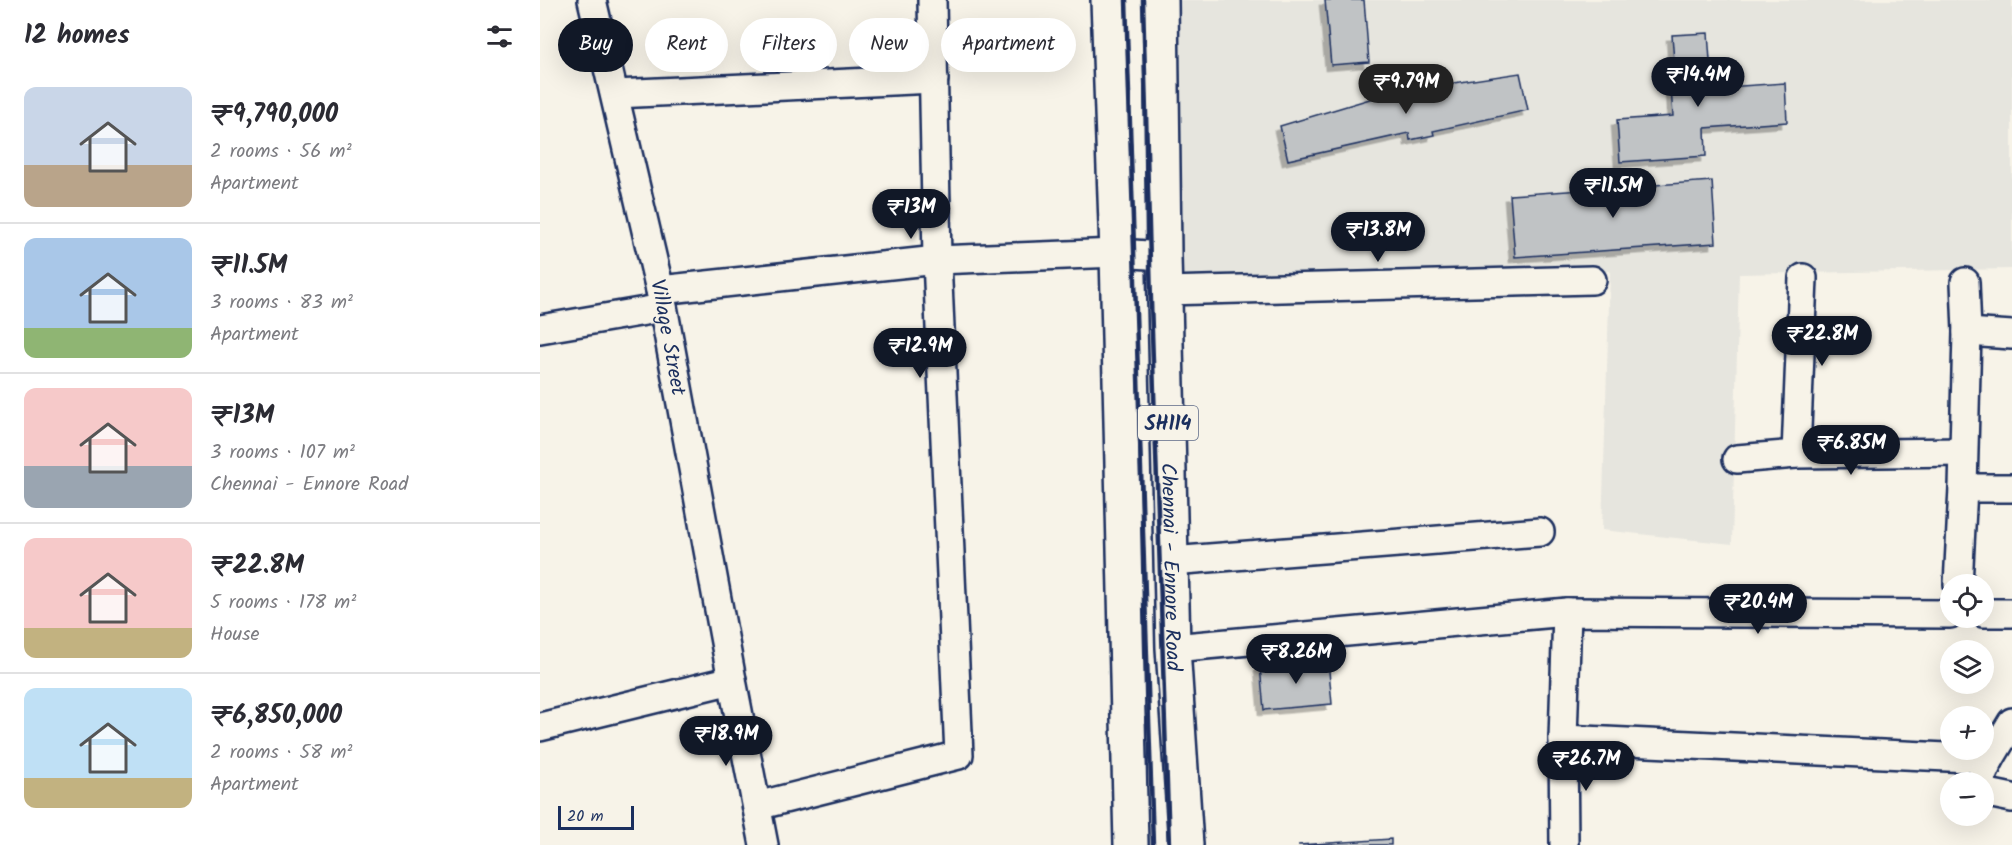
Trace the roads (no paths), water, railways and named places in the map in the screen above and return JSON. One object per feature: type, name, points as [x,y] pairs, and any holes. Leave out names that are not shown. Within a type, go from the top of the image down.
[{"type":"main road","name":"SH114","points":[[1108,0],[1117,253],[1131,845]]},
{"type":"main road","name":"Chennai - Ennore Road","points":[[1161,0],[1173,648],[1186,845]]},
{"type":"street","name":"Village Street","points":[[592,0],[662,299],[764,845]]},
{"type":"street","points":[[756,806],[959,755],[937,260],[932,0]]},
{"type":"street","points":[[615,94],[934,79]]},
{"type":"street","points":[[540,329],[662,299],[937,260],[1117,253],[1164,256]]},
{"type":"street","points":[[1796,454],[1803,278]]},
{"type":"street","points":[[1165,291],[1592,280]]},
{"type":"street","points":[[1959,574],[1967,332],[1965,282]]},
{"type":"street","points":[[1967,332],[2012,335]]},
{"type":"street","points":[[1737,459],[1796,454],[1963,452]]},
{"type":"street","points":[[1963,488],[2012,488]]},
{"type":"street","points":[[1171,561],[1540,532]]},
{"type":"street","points":[[1173,648],[1567,612],[1940,614]]},
{"type":"street","points":[[1564,845],[1563,739],[1567,612]]},
{"type":"street","points":[[1994,613],[2012,613]]},
{"type":"street","points":[[540,727],[732,680]]},
{"type":"street","points":[[1563,739],[1985,771],[2012,722]]},
{"type":"street","points":[[1994,794],[2012,798]]},
{"type":"railway","points":[[1126,0],[1153,845]]},
{"type":"railway","points":[[1143,0],[1169,845]]}]
